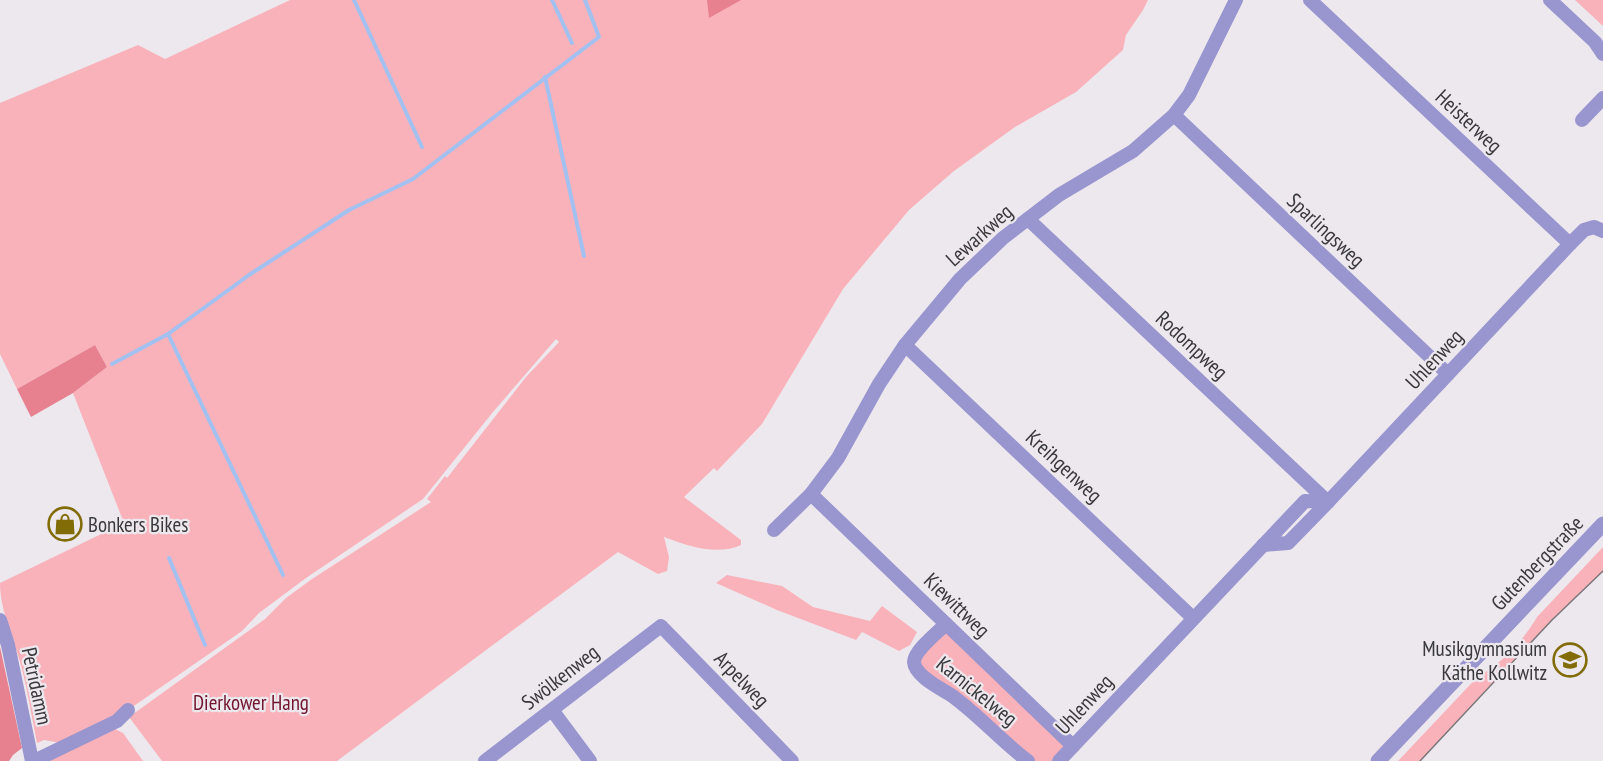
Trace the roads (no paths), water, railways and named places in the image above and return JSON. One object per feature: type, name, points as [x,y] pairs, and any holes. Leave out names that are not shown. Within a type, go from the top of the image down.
[{"type":"street","name":"Lewarkweg","points":[[774,530],[811,494],[838,458],[879,384],[905,345],[960,279],[1059,195],[1133,151],[1174,115],[1189,95],[1236,0]]},
{"type":"street","name":"Heisterweg","points":[[1310,0],[1570,244]]},
{"type":"street","points":[[1551,0],[1595,42],[1603,54]]},
{"type":"street","points":[[1582,120],[1603,98]]},
{"type":"street","name":"Sparlingsweg","points":[[1174,115],[1448,375]]},
{"type":"street","name":"Rodompweg","points":[[1028,219],[1328,502]]},
{"type":"street","points":[[1570,244],[1584,230],[1594,227],[1603,231]]},
{"type":"street","name":"Uhlenweg","points":[[1059,761],[1305,501],[1328,502],[1570,244]]},
{"type":"street","name":"Kreihgenweg","points":[[905,345],[1193,618]]},
{"type":"street","name":"Kiewittweg","points":[[811,494],[1073,746]]},
{"type":"street","name":"Gutenbergstraße","points":[[1378,761],[1603,524]]},
{"type":"street","name":"Petridamm","points":[[0,620],[8,645],[33,761]]},
{"type":"street","name":"Karnickelweg","points":[[946,624],[916,654],[914,662],[916,668],[971,709],[1028,761]]},
{"type":"street","name":"Swölkenweg","points":[[485,761],[661,626]]},
{"type":"street","name":"Arpelweg","points":[[661,626],[792,761]]},
{"type":"street","points":[[33,761],[117,721],[128,710]]},
{"type":"street","points":[[552,710],[590,761]]},
{"type":"waterway","points":[[354,0],[422,147]]},
{"type":"waterway","points":[[552,0],[572,43]]},
{"type":"waterway","points":[[112,364],[168,334],[249,275],[349,210],[413,179],[599,37],[585,0]]},
{"type":"waterway","points":[[545,77],[584,256]]},
{"type":"waterway","points":[[168,334],[283,575]]},
{"type":"waterway","points":[[169,558],[205,645]]},
{"type":"tram line","points":[[1420,761],[1552,620],[1603,571]]},
{"type":"place","name":"Bonkers Bikes","points":[[65,524]]},
{"type":"place","name":"Musikgymnasium Käthe Kollwitz","points":[[1570,660]]},
{"type":"park label","name":"Dierkower Hang","points":[[251,702]]}]
